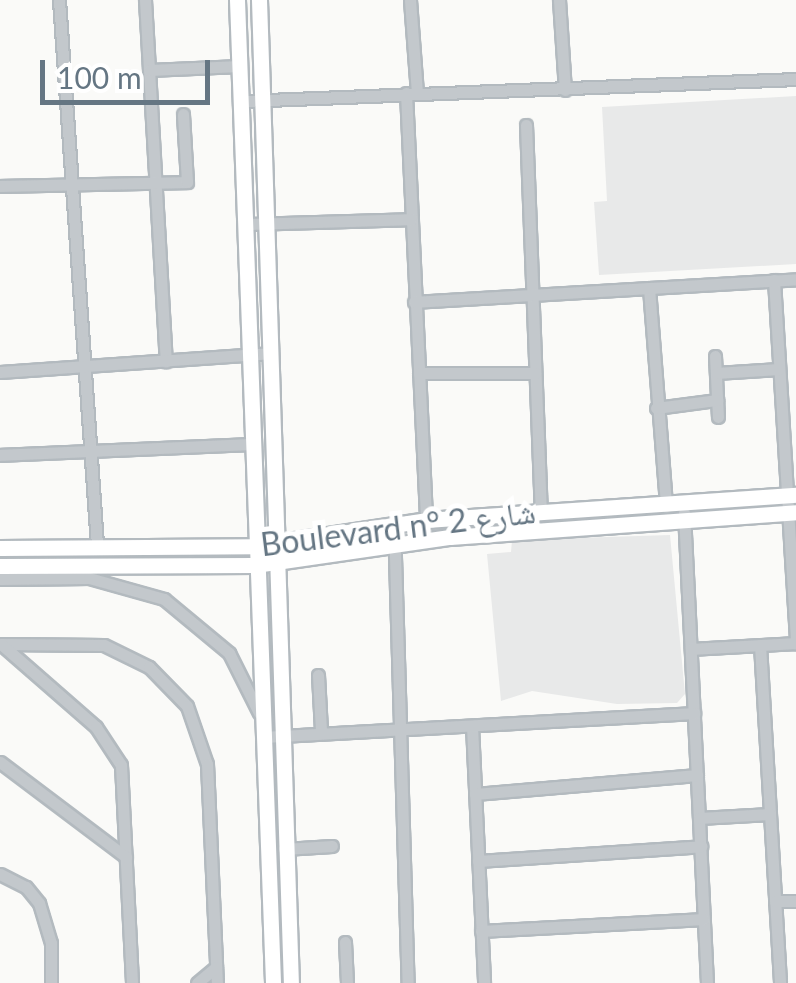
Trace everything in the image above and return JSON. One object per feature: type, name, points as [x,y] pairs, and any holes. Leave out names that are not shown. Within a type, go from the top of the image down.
[{"type":"street","points":[[59,0],[97,546]]},
{"type":"street","points":[[145,0],[166,361]]},
{"type":"street","points":[[237,0],[252,444],[263,546],[272,562],[268,732],[273,983]]},
{"type":"street","points":[[259,0],[268,353],[263,546],[255,565],[255,584],[268,732],[284,849],[291,983]]},
{"type":"street","points":[[410,0],[410,218],[426,520]]},
{"type":"street","points":[[559,0],[565,90]]},
{"type":"street","points":[[149,70],[240,66]]},
{"type":"street","points":[[242,101],[796,78]]},
{"type":"street","points":[[0,186],[187,182],[183,114]]},
{"type":"street","points":[[526,125],[541,511]]},
{"type":"street","points":[[246,224],[410,218]]},
{"type":"street","points":[[414,302],[796,279]]},
{"type":"street","points":[[690,648],[796,644],[792,504],[774,280]]},
{"type":"street","points":[[649,288],[666,506]]},
{"type":"street","points":[[0,372],[86,369],[268,353]]},
{"type":"street","points":[[715,356],[718,418]]},
{"type":"street","points":[[716,373],[780,369]]},
{"type":"street","points":[[419,373],[535,373]]},
{"type":"street","points":[[656,408],[717,400]]},
{"type":"street","points":[[0,455],[93,447],[252,444]]},
{"type":"street","points":[[683,504],[708,983]]},
{"type":"street","name":"Boulevard n° شارع 2","points":[[0,548],[263,546],[426,520],[683,504],[792,504]]},
{"type":"street","name":"Boulevard n° شارع 2","points":[[0,566],[255,565],[392,545],[684,522],[792,504]]},
{"type":"street","points":[[394,523],[408,983]]},
{"type":"street","points":[[232,566],[255,584]]},
{"type":"street","points":[[0,579],[88,578],[164,600],[229,653],[268,732]]},
{"type":"street","points":[[0,644],[112,745],[125,793],[132,983]]},
{"type":"street","points":[[0,644],[104,644],[150,667],[187,706],[207,764],[217,983]]},
{"type":"street","points":[[760,645],[780,983]]},
{"type":"street","points":[[318,674],[321,731]]},
{"type":"street","points":[[268,732],[472,726],[694,713]]},
{"type":"street","points":[[472,726],[484,983]]},
{"type":"street","points":[[0,762],[126,857]]},
{"type":"street","points":[[475,794],[697,775]]},
{"type":"street","points":[[699,818],[770,814]]},
{"type":"street","points":[[284,849],[332,846]]},
{"type":"street","points":[[478,860],[701,846]]},
{"type":"street","points":[[0,874],[26,886],[39,903],[52,943],[52,983]]},
{"type":"street","points":[[775,902],[796,900]]},
{"type":"street","points":[[481,931],[704,918]]},
{"type":"street","points":[[345,942],[347,983]]},
{"type":"street","points":[[197,983],[216,967]]},
{"type":"shaded area","points":[[796,96],[796,264],[599,275],[594,202],[607,201],[602,107]]},
{"type":"shaded area","points":[[670,535],[685,694],[677,703],[617,704],[532,691],[501,701],[487,554],[511,552],[512,540]]}]
